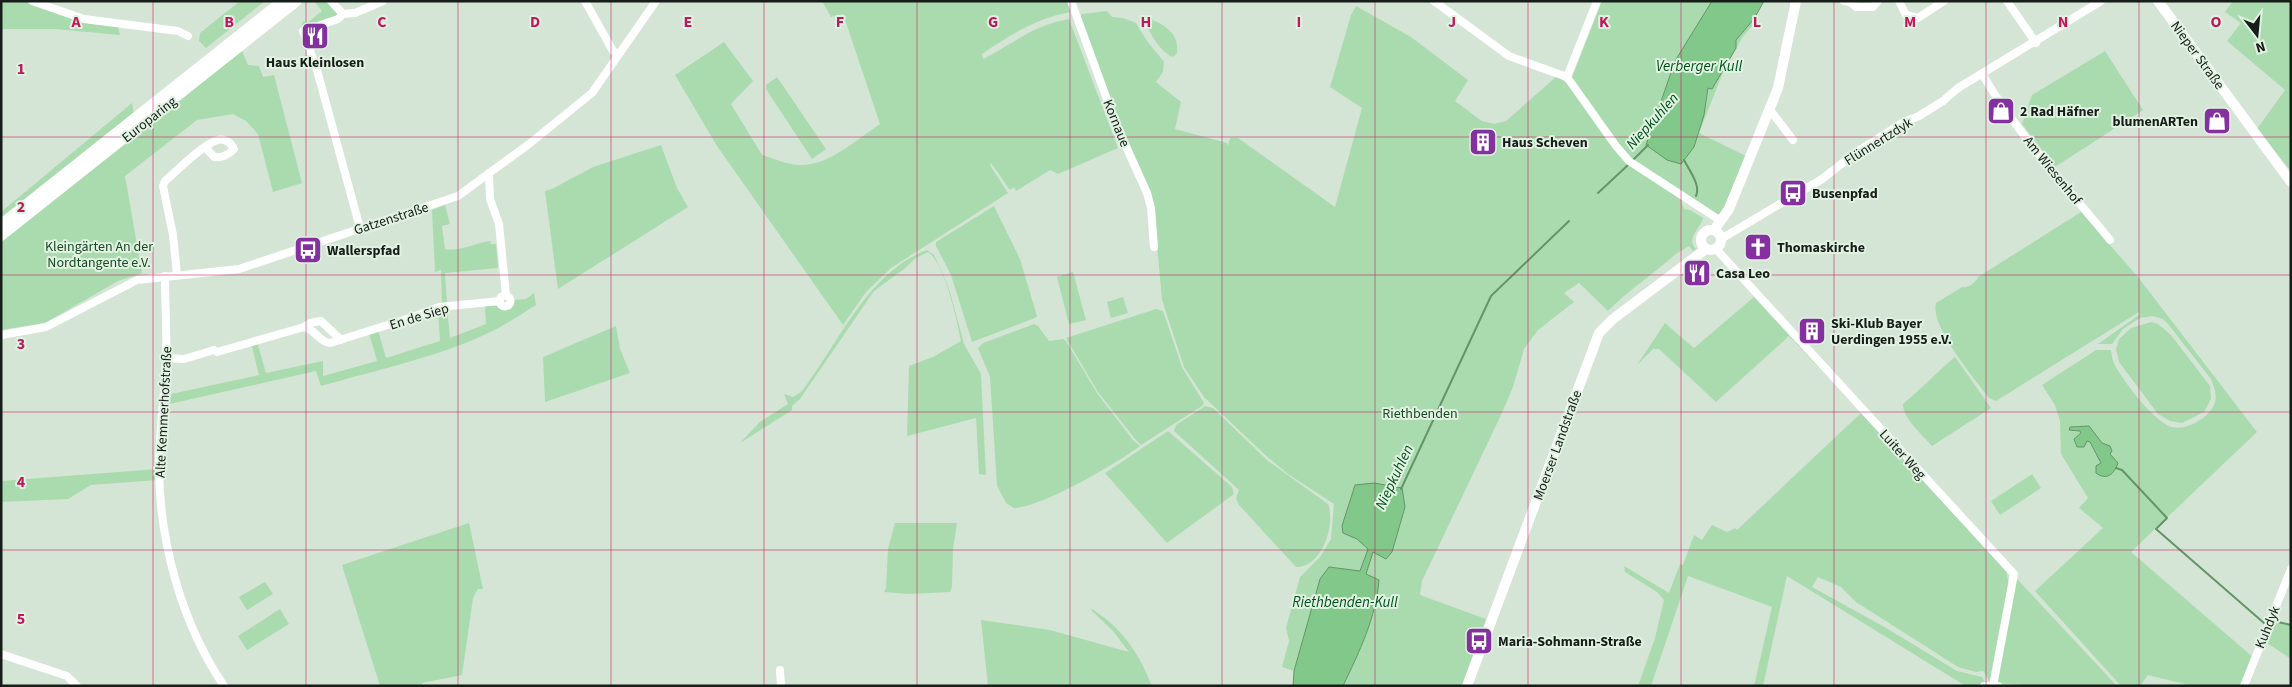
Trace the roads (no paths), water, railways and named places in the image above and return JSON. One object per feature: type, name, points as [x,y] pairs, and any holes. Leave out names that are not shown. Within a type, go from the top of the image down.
[{"type":"main road","name":"Europaring","points":[[1,224],[282,1]]},
{"type":"main road","name":"Europaring","points":[[1,236],[297,1]]},
{"type":"main road","points":[[1714,230],[1722,239],[1720,245],[1711,249],[1702,244],[1702,236],[1706,232],[1714,230],[1733,199],[1770,110],[1778,88],[1796,1]]},
{"type":"main road","name":"Nieper Straße","points":[[2158,1],[2291,182]]},
{"type":"main road","name":"Moerser Landstraße","points":[[1467,686],[1599,333],[1613,319],[1711,249]]},
{"type":"street","points":[[32,1],[84,19],[178,31],[188,36]]},
{"type":"street","points":[[332,1],[343,14]]},
{"type":"street","points":[[360,228],[316,70],[303,31],[338,19],[343,14],[355,13],[383,1]]},
{"type":"street","points":[[585,1],[614,51],[619,54]]},
{"type":"street","name":"Gatzenstraße","points":[[1,335],[46,327],[126,284],[142,278],[238,269],[458,196],[529,144],[589,95],[656,1]]},
{"type":"street","name":"Kornaue","points":[[1071,1],[1116,124],[1147,192],[1151,208],[1154,247]]},
{"type":"street","points":[[1434,1],[1509,56],[1566,76],[1616,146],[1630,162],[1721,221]]},
{"type":"street","points":[[1566,76],[1597,1]]},
{"type":"street","points":[[1844,1],[1850,2],[1856,7],[1873,7],[1878,1]]},
{"type":"street","points":[[1899,1],[1906,15],[1918,18],[1944,1]]},
{"type":"street","points":[[2007,1],[2036,43]]},
{"type":"street","name":"Flünnertzdyk","points":[[1722,239],[1822,179],[1858,151],[1902,123],[1919,116],[1943,101],[1958,88],[2036,43],[2102,1]]},
{"type":"street","name":"Am Wiesenhof","points":[[1982,74],[1997,98],[2032,144],[2110,240]]},
{"type":"street","points":[[1770,110],[1793,140]]},
{"type":"street","points":[[177,275],[173,235],[163,186],[165,180],[206,148]]},
{"type":"street","name":"En de Siep","points":[[341,340],[439,307],[503,298],[499,224],[490,199],[488,173]]},
{"type":"street","name":"Luiter Weg","points":[[1711,249],[2014,574],[1993,686]]},
{"type":"street","name":"Alte Kemmerhofstraße","points":[[165,276],[166,358],[159,457],[160,491],[165,528],[173,567],[194,632],[206,659],[224,686]]},
{"type":"street","points":[[166,358],[184,359],[214,350],[217,352],[304,327],[310,322],[321,321],[341,340]]},
{"type":"street","points":[[304,327],[310,328],[328,343],[341,340]]},
{"type":"street","name":"Kuhdyk","points":[[2244,686],[2291,569]]},
{"type":"street","points":[[1,654],[67,676],[78,686]]},
{"type":"street","points":[[780,670],[781,686]]},
{"type":"street","points":[[1984,686],[1998,686]]},
{"type":"water","name":"Verberger Kull","points":[[1712,1],[1764,1],[1754,19],[1736,40],[1736,48],[1712,89],[1708,88],[1704,115],[1694,147],[1681,164],[1667,160],[1646,145],[1675,61]]},
{"type":"water","points":[[2089,426],[2102,443],[2110,446],[2112,451],[2110,454],[2118,463],[2110,475],[2104,476],[2096,473],[2096,466],[2101,463],[2090,442],[2087,441],[2084,447],[2077,447],[2074,439],[2081,433],[2080,431],[2069,430],[2070,427]]},
{"type":"water","name":"Riethbenden-Kull","points":[[1374,483],[1402,488],[1405,507],[1392,552],[1386,559],[1373,552],[1366,574],[1379,580],[1371,621],[1366,634],[1343,686],[1293,686],[1294,671],[1320,579],[1329,567],[1360,571],[1368,549],[1357,539],[1343,533],[1342,526],[1355,485]]},
{"type":"waterway","name":"Niepkuhlen","points":[[1633,160],[1648,145]]},
{"type":"waterway","points":[[1684,160],[1696,182],[1696,196]]},
{"type":"waterway","name":"Niepkuhlen","points":[[1598,193],[1628,165]]},
{"type":"waterway","name":"Niepkuhlen","points":[[1401,489],[1491,296],[1569,221]]},
{"type":"waterway","points":[[2116,468],[2122,470],[2167,518],[2156,529],[2264,623]]},
{"type":"waterway","points":[[2273,621],[2291,625]]},
{"type":"place","name":"Haus Kleinlosen","points":[[315,36]]},
{"type":"place","name":"2 Rad Häfner","points":[[2001,111]]},
{"type":"place","name":"blumenARTen","points":[[2217,121]]},
{"type":"place","name":"Haus Scheven","points":[[1483,142]]},
{"type":"place","name":"Busenpfad","points":[[1793,193]]},
{"type":"place","name":"Thomaskirche","points":[[1758,247]]},
{"type":"place","name":"Wallerspfad","points":[[308,250]]},
{"type":"place","name":"Casa Leo","points":[[1697,273]]},
{"type":"place","name":"Ski-Klub Bayer Uerdingen 1955 e.V.","points":[[1812,331]]},
{"type":"place","name":"Maria-Sohmann-Straße","points":[[1479,641]]},
{"type":"park label","name":"Kleingärten An der Nordtangente e.V.","points":[[99,254]]},
{"type":"park label","name":"Riethbenden","points":[[1420,413]]}]
